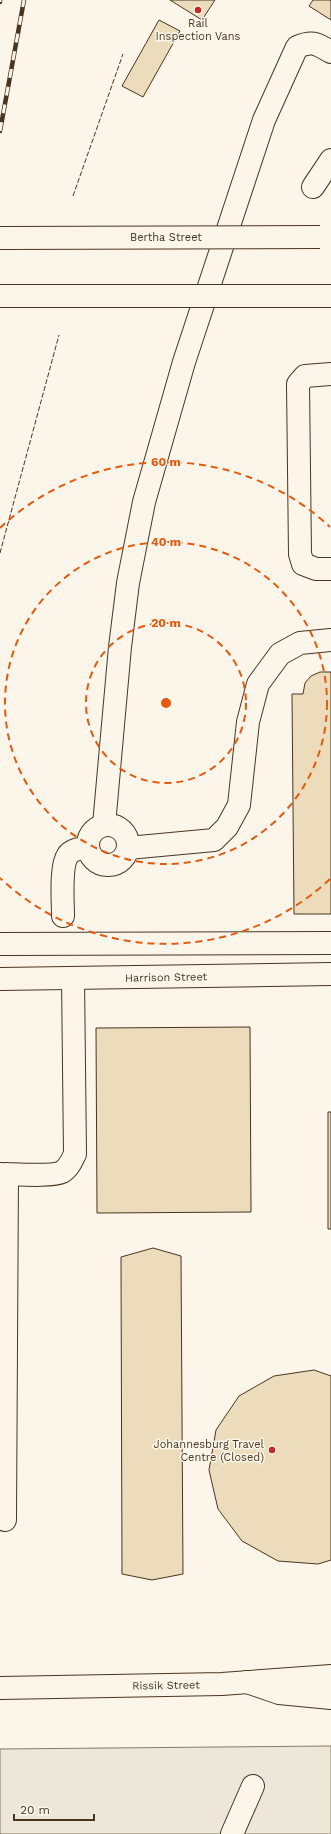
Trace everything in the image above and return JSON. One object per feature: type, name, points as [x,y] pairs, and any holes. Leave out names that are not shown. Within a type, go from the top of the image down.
[{"type":"main road","points":[[104,825],[120,647],[128,583],[144,502],[184,362],[264,120],[297,47],[307,42],[316,43],[331,52]]},
{"type":"main road","points":[[313,187],[331,160]]},
{"type":"main road","name":"Bertha Street","points":[[0,238],[325,237]]},
{"type":"main road","points":[[0,296],[331,296]]},
{"type":"main road","points":[[331,374],[305,376],[298,384],[300,554],[303,564],[316,569],[331,569]]},
{"type":"main road","points":[[128,848],[214,840],[227,827],[239,805],[248,722],[258,684],[280,654],[300,643],[331,640]]},
{"type":"main road","points":[[104,825],[114,825],[122,830],[127,838],[128,848],[124,857],[117,864],[108,866],[98,863],[91,856],[88,847],[89,837],[95,829],[104,825]]},
{"type":"main road","points":[[63,916],[64,865],[68,855],[74,850],[88,847]]},
{"type":"main road","points":[[0,944],[331,944]]},
{"type":"main road","name":"Harrison Street","points":[[0,979],[331,974]]},
{"type":"main road","points":[[6,1513],[4,1174],[53,1174],[62,1172],[71,1164],[76,1141],[73,978]]},
{"type":"main road","name":"Rissik Street","points":[[0,1688],[247,1682],[331,1676]]},
{"type":"main road","points":[[247,1682],[279,1693],[330,1698]]},
{"type":"main road","points":[[232,1834],[253,1786]]},
{"type":"shaded area","points":[[331,1746],[331,1834],[0,1834],[0,1749]]},
{"type":"building","name":"Rail Inspection Vans","points":[[170,0],[215,0],[202,20]]},
{"type":"building","points":[[313,0],[331,0],[331,20],[309,6]]},
{"type":"building","points":[[159,20],[180,31],[143,97],[122,86]]},
{"type":"building","points":[[320,672],[331,672],[331,914],[294,914],[292,694],[303,694],[305,683],[311,676]]},
{"type":"building","points":[[250,1027],[251,1212],[97,1213],[96,1028]]},
{"type":"building","points":[[328,1112],[331,1112],[331,1229],[328,1229]]},
{"type":"building","points":[[153,1248],[181,1256],[183,1574],[152,1580],[122,1574],[121,1257]]},
{"type":"building","name":"Johannesburg Travel Centre (Closed)","points":[[314,1370],[331,1376],[331,1560],[318,1564],[278,1561],[242,1541],[218,1509],[209,1470],[216,1430],[239,1396],[274,1376]]},
{"type":"railway","points":[[0,131],[24,0]]},
{"type":"fence","points":[[73,196],[123,54]]},
{"type":"fence","points":[[0,553],[59,335]]},
{"type":"place","name":"Rail Inspection Vans","points":[[198,10]]},
{"type":"place","name":"Johannesburg Travel Centre (Closed)","points":[[272,1450]]}]
